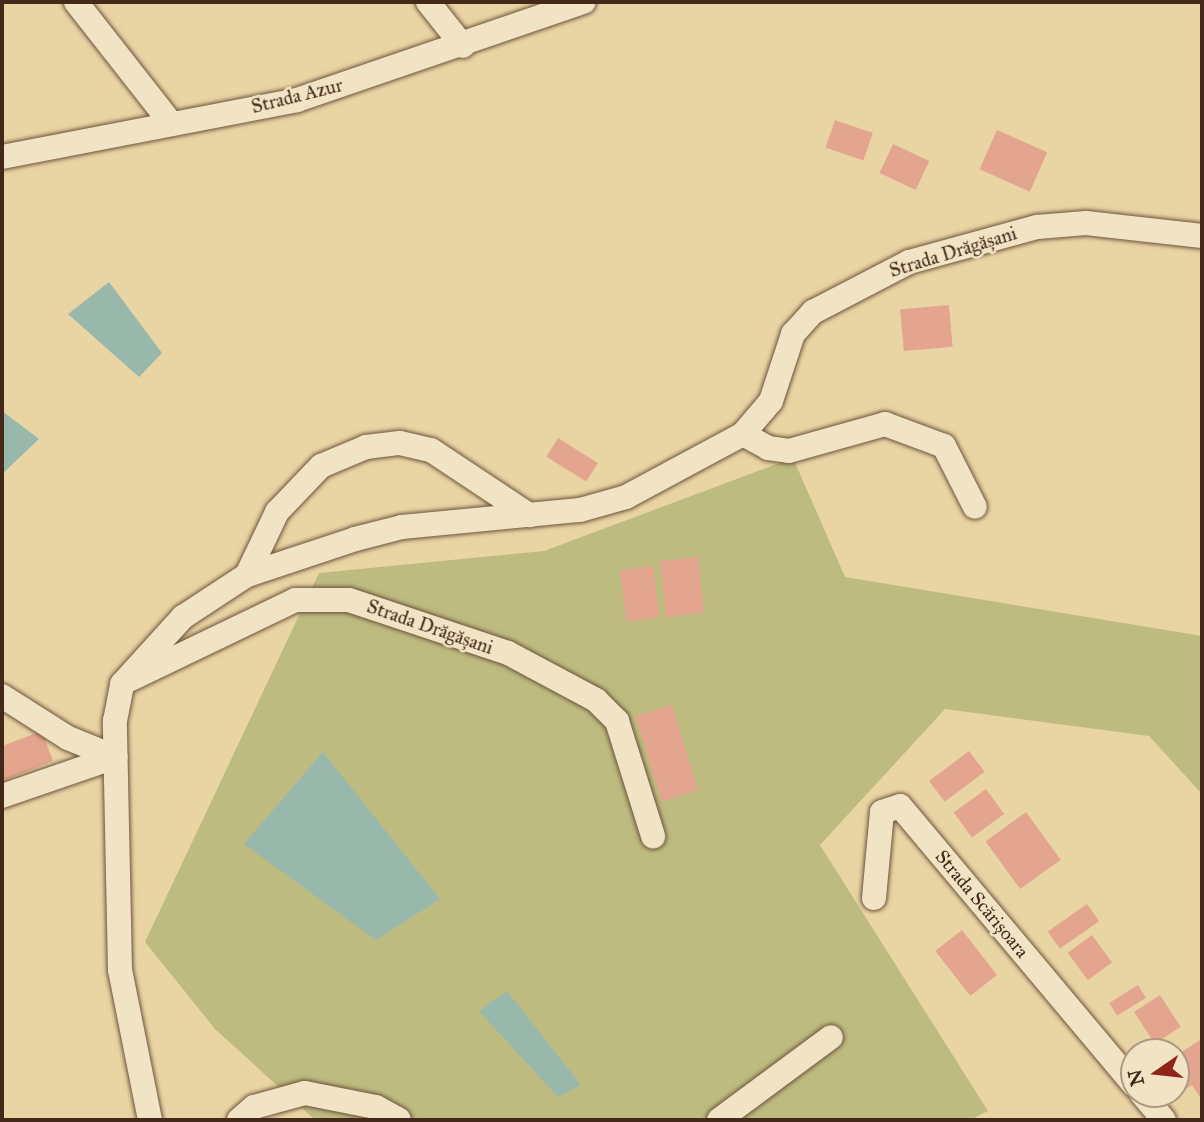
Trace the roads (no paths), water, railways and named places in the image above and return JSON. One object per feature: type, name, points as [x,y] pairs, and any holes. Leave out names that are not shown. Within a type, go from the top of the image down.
[{"type":"street","points":[[76,2],[171,123]]},
{"type":"street","points":[[428,2],[463,46]]},
{"type":"street","name":"Strada Azur","points":[[2,157],[297,100],[463,46],[584,2]]},
{"type":"street","name":"Strada Drăgășani","points":[[122,684],[183,617],[247,575],[402,527],[529,515],[626,496],[743,434],[771,401],[793,334],[813,312],[869,278],[1037,227],[1151,226],[1202,236]]},
{"type":"street","points":[[743,434],[768,448],[789,450],[885,424],[944,446],[975,507]]},
{"type":"street","points":[[247,575],[278,512],[321,466],[366,447],[400,443],[431,450],[529,515]]},
{"type":"street","name":"Strada Drăgășani","points":[[122,684],[295,600],[349,600],[508,653],[596,700],[617,721],[653,836]]},
{"type":"street","points":[[122,684],[115,757],[120,970],[150,1120]]},
{"type":"street","points":[[2,696],[68,738],[115,757]]},
{"type":"street","points":[[2,796],[115,757]]},
{"type":"street","name":"Strada Scărișoara","points":[[874,898],[882,812],[901,806],[1120,1068]]},
{"type":"street","points":[[719,1120],[831,1037]]},
{"type":"street","points":[[239,1120],[254,1107],[305,1093],[376,1107],[399,1120]]}]
